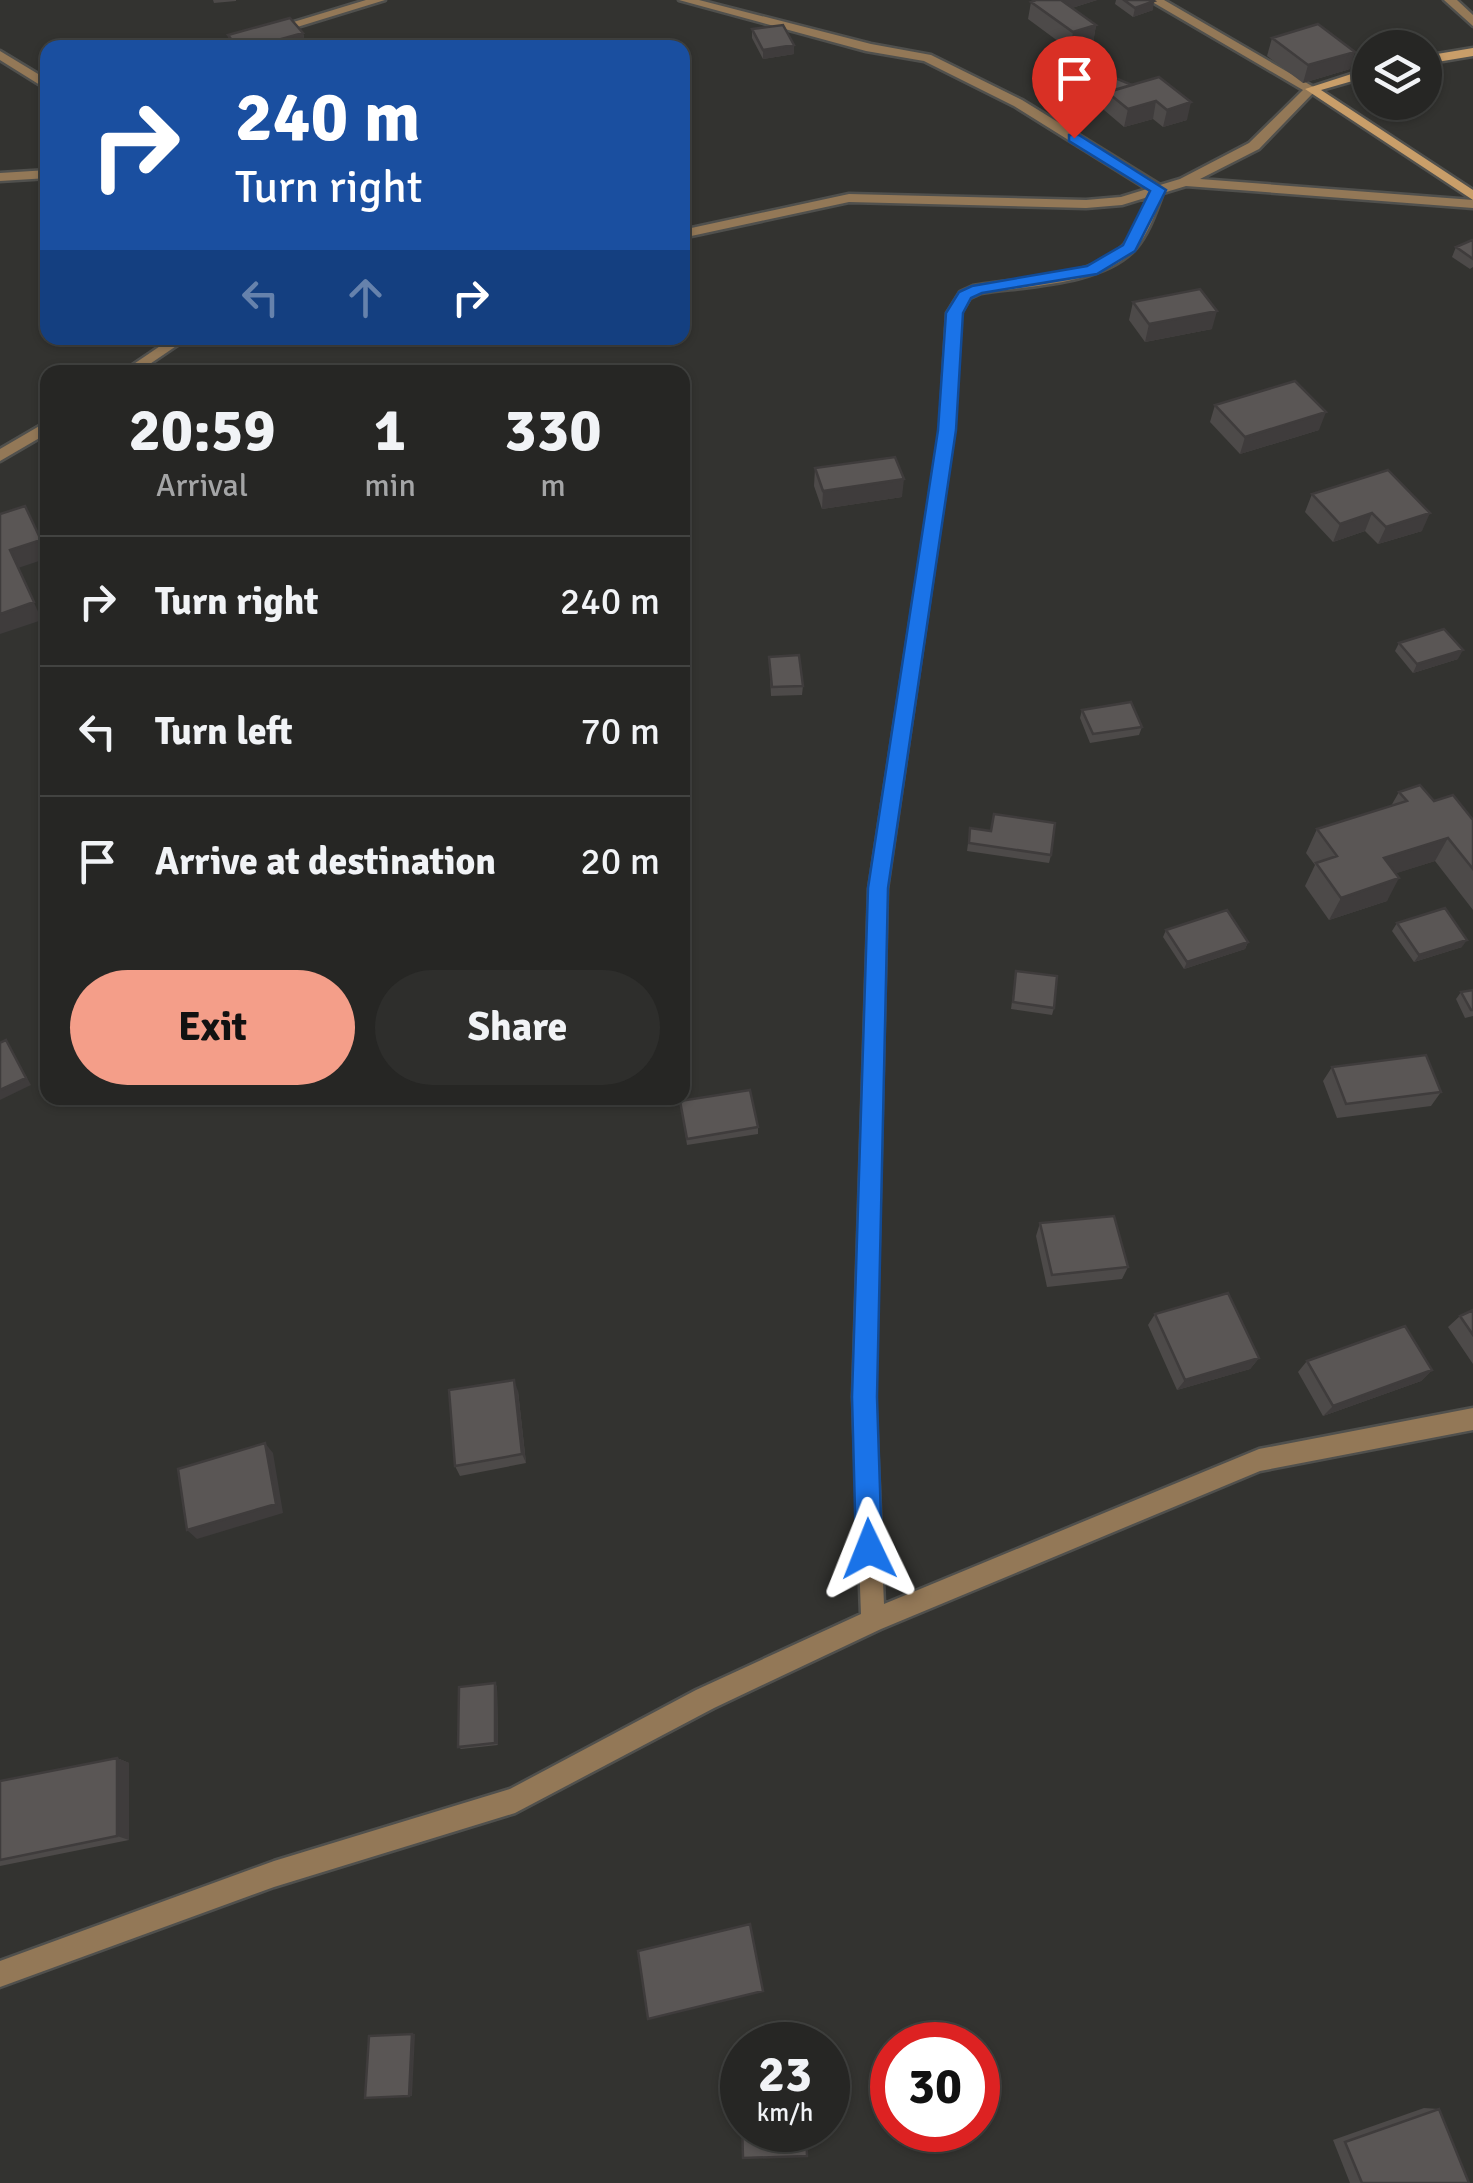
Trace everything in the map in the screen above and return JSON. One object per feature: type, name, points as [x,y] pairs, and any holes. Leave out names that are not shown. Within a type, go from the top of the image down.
[{"type":"street","points":[[242,40],[380,0]]},
{"type":"street","points":[[685,0],[833,39],[927,58],[1018,103],[1158,190]]},
{"type":"street","points":[[1155,0],[1311,89],[1473,200]]},
{"type":"street","points":[[1450,0],[1473,22]]},
{"type":"street","points":[[1442,57],[1473,52]]},
{"type":"street","points":[[0,54],[40,81]]},
{"type":"street","points":[[690,232],[848,198],[1122,202],[1185,182],[1254,146],[1311,89],[1352,77]]},
{"type":"street","points":[[0,177],[40,174]]},
{"type":"street","points":[[1185,182],[1473,200]]},
{"type":"street","points":[[872,1620],[864,1397],[878,888],[947,430],[954,313],[965,295],[978,289],[1091,270],[1112,260],[1130,248],[1158,190]]},
{"type":"street","points":[[140,365],[171,345]]},
{"type":"street","points":[[0,456],[40,431]]},
{"type":"street","points":[[0,1974],[274,1874],[515,1800],[705,1699],[872,1620],[1259,1460],[1473,1419]]},
{"type":"building","points":[[1061,0],[1096,25],[1073,32],[1031,2]]},
{"type":"building","points":[[1124,0],[1152,0],[1154,1],[1135,8]]},
{"type":"building","points":[[290,18],[303,33],[278,40],[232,40],[228,35]]},
{"type":"building","points":[[1318,24],[1352,53],[1308,65],[1272,38]]},
{"type":"building","points":[[783,25],[794,45],[763,50],[752,29]]},
{"type":"building","points":[[1094,69],[1132,85],[1109,92],[1080,79]]},
{"type":"building","points":[[1159,77],[1191,102],[1167,110],[1156,101],[1128,109],[1107,92]]},
{"type":"building","points":[[1473,241],[1473,259],[1456,247]]},
{"type":"building","points":[[1200,289],[1217,311],[1149,324],[1133,302]]},
{"type":"building","points":[[1295,381],[1326,412],[1245,437],[1215,405]]},
{"type":"building","points":[[895,457],[904,479],[823,491],[815,468]]},
{"type":"building","points":[[1388,470],[1430,513],[1386,527],[1372,513],[1340,524],[1312,494]]},
{"type":"building","points":[[25,506],[40,540],[10,550],[34,602],[0,614],[0,514]]},
{"type":"building","points":[[1444,629],[1463,650],[1417,664],[1399,643]]},
{"type":"building","points":[[799,655],[803,686],[772,687],[769,657]]},
{"type":"building","points":[[1131,702],[1142,727],[1093,734],[1082,710]]},
{"type":"building","points":[[1420,785],[1434,801],[1453,795],[1473,820],[1473,869],[1448,838],[1384,858],[1399,878],[1341,898],[1316,863],[1337,856],[1317,829],[1407,801],[1399,792]]},
{"type":"building","points":[[994,814],[1055,823],[1051,855],[969,843],[970,828],[991,831]]},
{"type":"building","points":[[1445,908],[1467,940],[1419,955],[1397,923]]},
{"type":"building","points":[[1227,910],[1248,942],[1187,962],[1166,930]]},
{"type":"building","points":[[1016,971],[1057,976],[1054,1008],[1013,1002]]},
{"type":"building","points":[[1473,990],[1473,1010],[1471,1010],[1461,992]]},
{"type":"building","points":[[6,1040],[26,1078],[0,1090],[0,1043]]},
{"type":"building","points":[[1426,1055],[1441,1092],[1346,1104],[1332,1067]]},
{"type":"building","points":[[750,1090],[758,1127],[687,1139],[681,1105],[690,1105],[690,1099]]},
{"type":"building","points":[[1114,1216],[1128,1267],[1052,1275],[1040,1223]]},
{"type":"building","points":[[1228,1293],[1259,1358],[1185,1380],[1155,1314]]},
{"type":"building","points":[[1473,1310],[1473,1335],[1460,1316]]},
{"type":"building","points":[[1405,1326],[1432,1370],[1333,1406],[1307,1361]]},
{"type":"building","points":[[514,1380],[522,1454],[455,1466],[449,1390]]},
{"type":"building","points":[[265,1443],[276,1504],[187,1530],[178,1469]]},
{"type":"building","points":[[495,1683],[495,1743],[458,1747],[459,1687]]},
{"type":"building","points":[[117,1758],[117,1836],[0,1860],[0,1781]]},
{"type":"building","points":[[750,1924],[763,1991],[648,2019],[638,1951]]},
{"type":"building","points":[[412,2034],[409,2096],[365,2098],[369,2036]]},
{"type":"building","points":[[1439,2109],[1469,2183],[1362,2183],[1345,2142]]},
{"type":"building","points":[[743,2152],[807,2152],[807,2156],[743,2158]]},
{"type":"route","points":[[869,1549],[864,1397],[878,888],[947,430],[954,313],[965,295],[978,289],[1091,270],[1130,248],[1158,190],[1074,138]]}]
